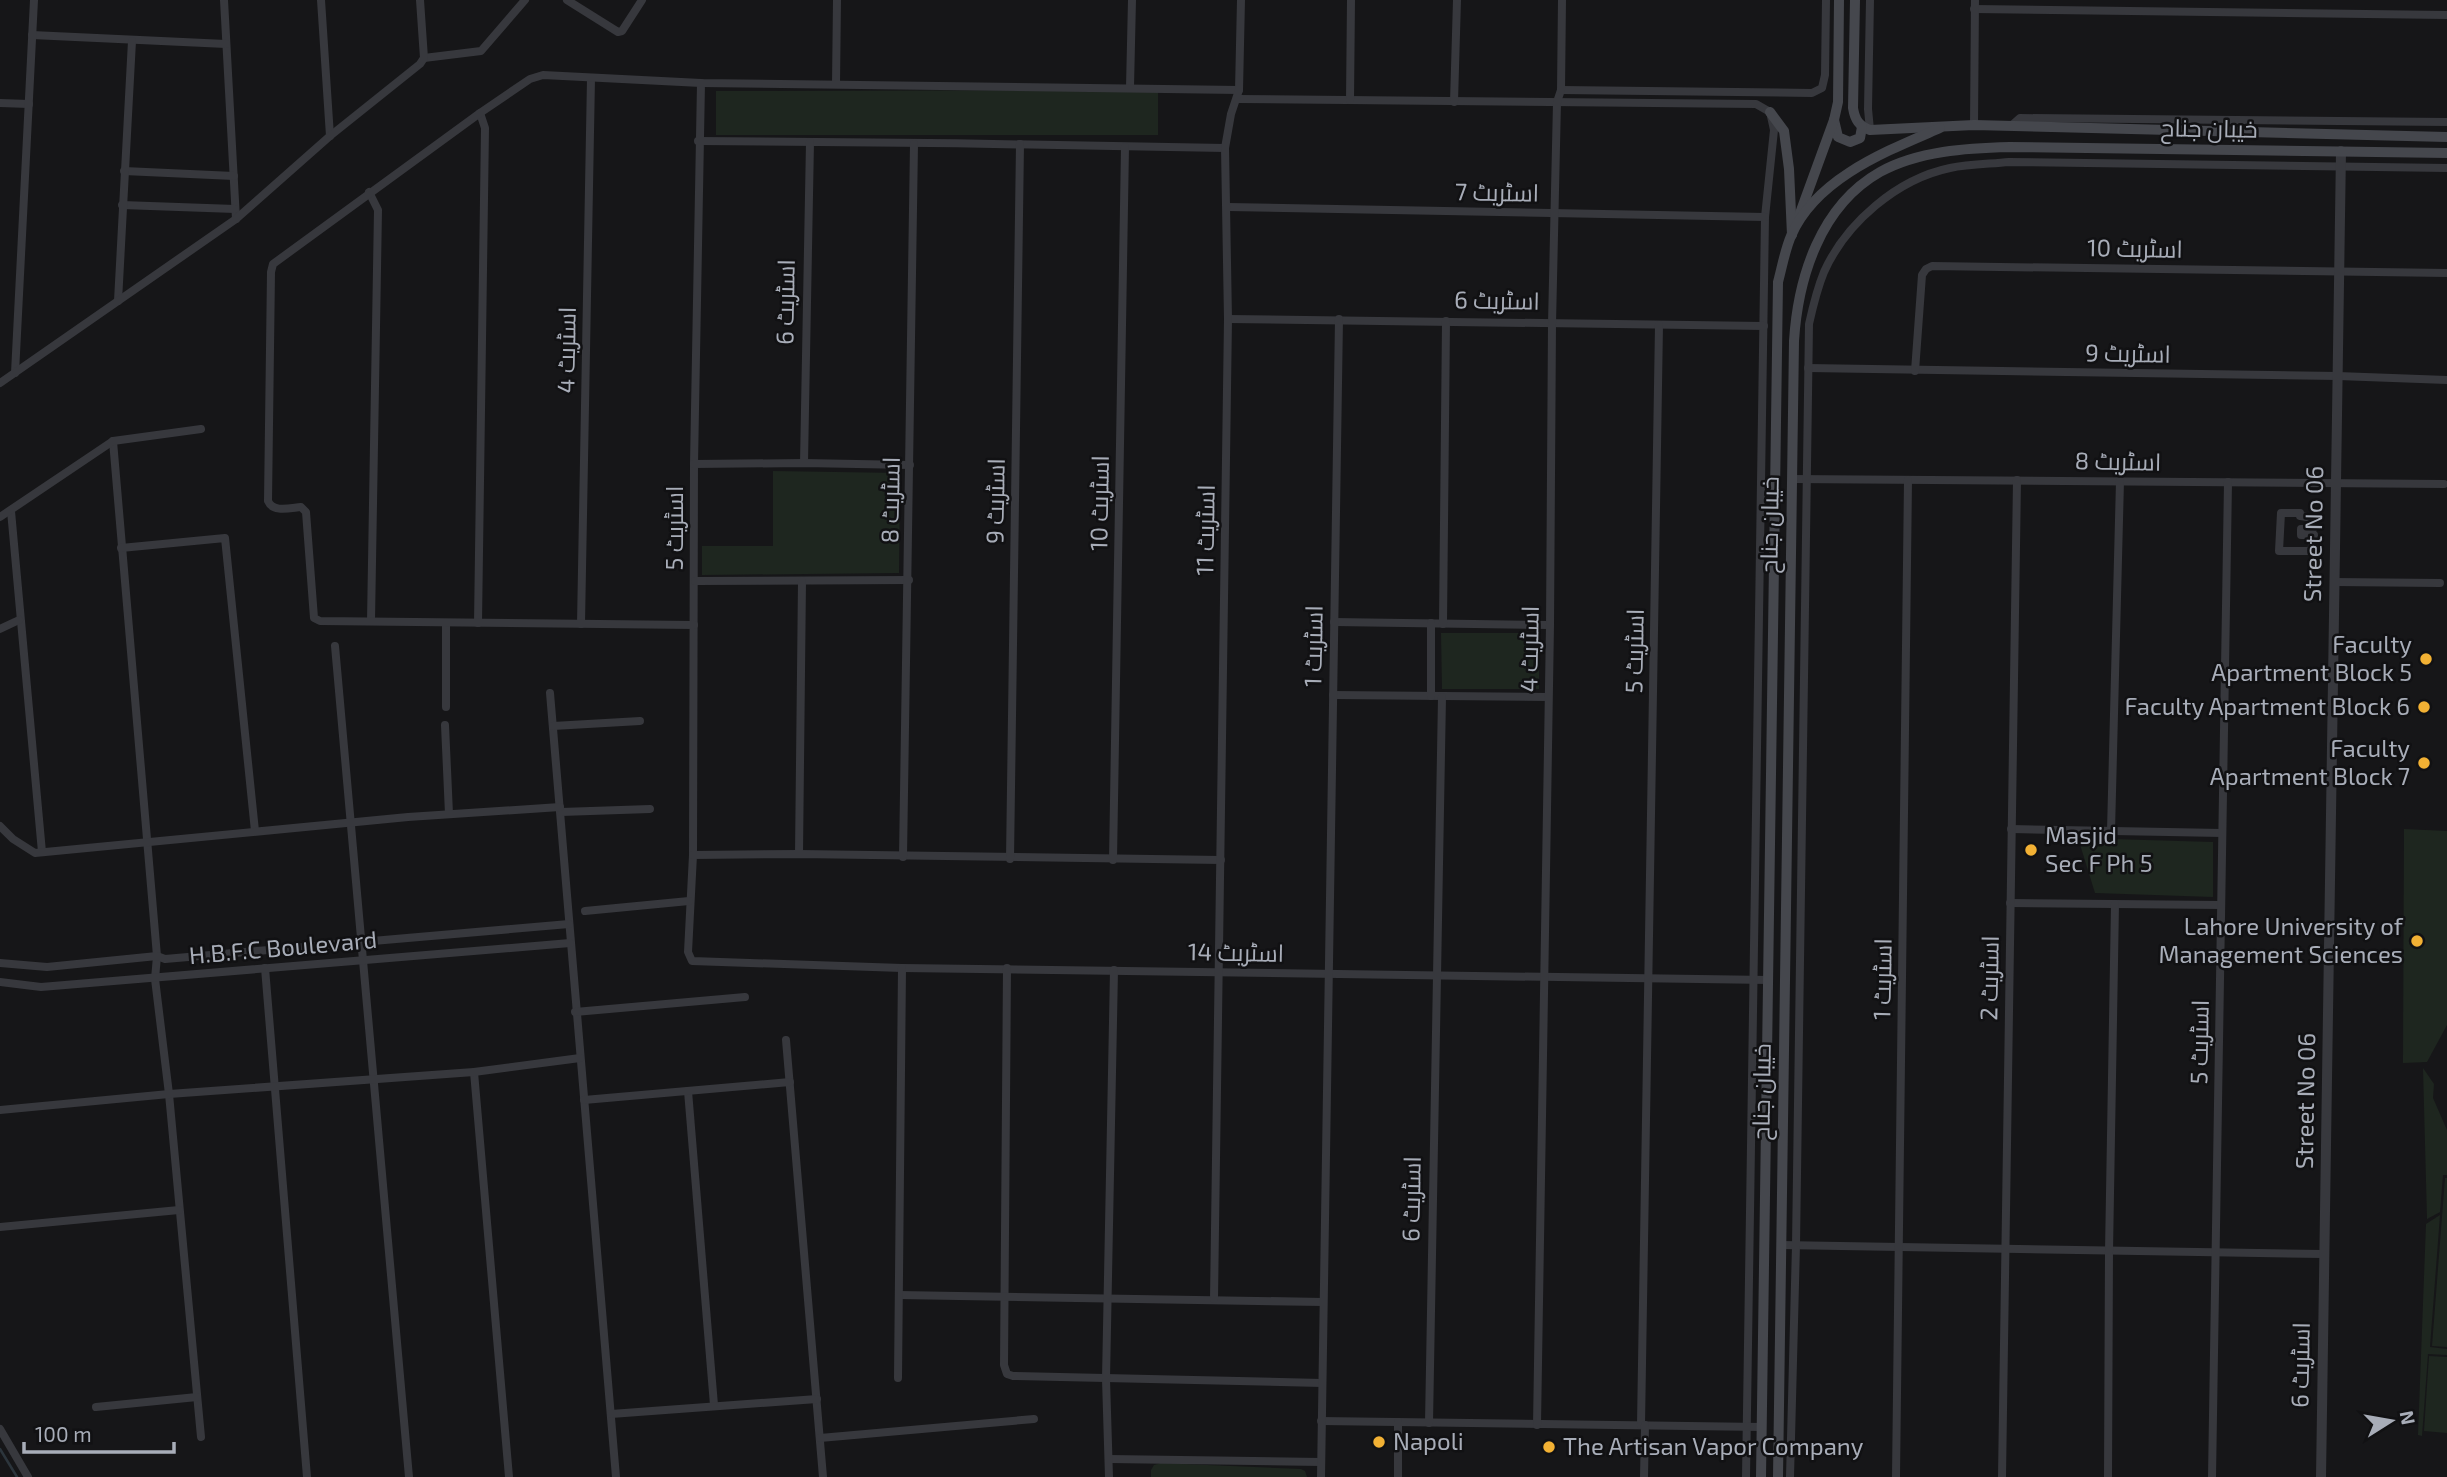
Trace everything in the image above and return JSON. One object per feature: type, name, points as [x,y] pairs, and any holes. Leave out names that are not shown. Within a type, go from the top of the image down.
[{"type":"main road","points":[[1792,234],[1834,120],[1838,102],[1839,0]]},
{"type":"main road","points":[[1834,120],[1838,137],[1850,142],[1860,138],[1866,128],[1854,118],[1853,108],[1855,0]]},
{"type":"main road","points":[[1770,112],[1784,131],[1792,234]]},
{"type":"main road","name":"خیبان جناح","points":[[1866,128],[1974,125],[2447,137]]},
{"type":"main road","name":"خیبان جناح","points":[[1762,1477],[1778,282],[1792,234],[1811,205],[1854,169],[1878,155],[1940,128]]},
{"type":"main road","name":"خیبان جناح","points":[[1778,1477],[1796,323],[1802,282],[1812,253],[1827,226],[1857,188],[1880,172],[1918,158],[1960,150],[2010,147],[2447,153]]},
{"type":"street","points":[[15,373],[34,0]]},
{"type":"street","points":[[224,0],[236,219]]},
{"type":"street","points":[[321,0],[330,136]]},
{"type":"street","points":[[0,383],[236,219],[330,136],[420,64],[424,58],[419,0]]},
{"type":"street","points":[[424,58],[481,51],[525,0]]},
{"type":"street","points":[[567,0],[618,32],[622,32],[642,0]]},
{"type":"street","points":[[836,0],[836,84]]},
{"type":"street","points":[[1130,87],[1132,0]]},
{"type":"street","name":"اسٹریٹ 11","points":[[1219,972],[1228,318],[1225,148],[1231,114],[1239,95],[1241,0]]},
{"type":"street","points":[[1350,100],[1351,0]]},
{"type":"street","points":[[1454,102],[1457,0]]},
{"type":"street","name":"اسٹریٹ 4","points":[[1543,975],[1554,213],[1558,102],[1561,90],[1562,0]]},
{"type":"street","points":[[1561,90],[1812,93],[1822,88],[1825,75],[1826,0]]},
{"type":"street","points":[[1866,128],[1870,0]]},
{"type":"street","points":[[1974,125],[1975,5],[2447,15]]},
{"type":"street","points":[[32,35],[226,44]]},
{"type":"street","points":[[118,301],[132,41]]},
{"type":"street","points":[[694,625],[320,621],[314,618],[306,512],[301,507],[275,509],[268,501],[273,264],[369,192],[536,76],[701,83],[1130,87],[1350,100],[1756,104],[1770,112],[1773,130],[1765,217],[1746,1477]]},
{"type":"street","name":"اسٹریٹ 4","points":[[581,624],[590,78]]},
{"type":"street","name":"اسٹریٹ 5","points":[[701,83],[694,464],[693,855],[689,901],[689,957],[692,961],[703,963]]},
{"type":"street","points":[[0,103],[29,104]]},
{"type":"street","points":[[478,623],[485,128],[480,113]]},
{"type":"street","points":[[2011,126],[2020,118],[2447,122]]},
{"type":"street","points":[[2317,119],[2317,135]]},
{"type":"street","points":[[698,141],[1225,148]]},
{"type":"street","name":"اسٹریٹ 6","points":[[804,463],[810,142]]},
{"type":"street","name":"اسٹریٹ 8","points":[[903,857],[915,144]]},
{"type":"street","name":"اسٹریٹ 9","points":[[1010,859],[1020,144]]},
{"type":"street","name":"اسٹریٹ 10","points":[[1113,860],[1125,146]]},
{"type":"street","points":[[2009,162],[2010,147]]},
{"type":"street","name":"Street No 06","points":[[2323,1254],[2341,151]]},
{"type":"street","points":[[1790,1477],[1796,1245],[1809,324],[1818,287],[1836,251],[1852,229],[1884,199],[1916,180],[1949,168],[2009,162],[2447,168]]},
{"type":"street","points":[[124,171],[234,176]]},
{"type":"street","points":[[369,192],[378,210],[371,621]]},
{"type":"street","points":[[122,205],[235,209]]},
{"type":"street","name":"اسٹریٹ 7","points":[[1228,207],[1765,217]]},
{"type":"street","name":"اسٹریٹ 10","points":[[1915,371],[1922,275],[1932,266],[2447,273]]},
{"type":"street","name":"اسٹریٹ 6","points":[[1228,318],[1764,326]]},
{"type":"street","name":"اسٹریٹ 1","points":[[1330,973],[1339,319]]},
{"type":"street","points":[[1443,624],[1446,321]]},
{"type":"street","points":[[1796,323],[1809,324]]},
{"type":"street","name":"اسٹریٹ 5","points":[[1649,977],[1659,325]]},
{"type":"street","name":"اسٹریٹ 9","points":[[1808,368],[2447,380]]},
{"type":"street","points":[[0,517],[113,441],[201,429]]},
{"type":"street","points":[[113,441],[157,956],[155,979],[169,1094],[201,1437]]},
{"type":"street","points":[[694,464],[910,465]]},
{"type":"street","name":"اسٹریٹ 8","points":[[1792,479],[2444,484]]},
{"type":"street","name":"اسٹریٹ 1","points":[[1896,1477],[1908,480]]},
{"type":"street","name":"اسٹریٹ 2","points":[[2002,1477],[2017,480]]},
{"type":"street","points":[[2111,831],[2120,481]]},
{"type":"street","name":"اسٹریٹ 5","points":[[2213,1477],[2228,482]]},
{"type":"street","points":[[10,511],[42,852]]},
{"type":"street","points":[[2281,513],[2300,513],[2300,516],[2314,518],[2313,529],[2301,529],[2301,535],[2314,535],[2312,551],[2279,551],[2281,513]]},
{"type":"street","points":[[121,548],[225,538],[255,831]]},
{"type":"street","points":[[695,581],[909,580]]},
{"type":"street","points":[[799,854],[802,581]]},
{"type":"street","points":[[2334,582],[2440,583]]},
{"type":"street","points":[[0,629],[19,620]]},
{"type":"street","points":[[1334,622],[1550,625]]},
{"type":"street","points":[[1431,623],[1431,696]]},
{"type":"street","points":[[446,624],[446,707]]},
{"type":"street","points":[[335,646],[409,1477]]},
{"type":"street","points":[[550,693],[615,1477]]},
{"type":"street","points":[[1333,695],[1548,697]]},
{"type":"street","name":"اسٹریٹ 6","points":[[1429,1423],[1442,696]]},
{"type":"street","points":[[553,726],[640,721]]},
{"type":"street","points":[[445,725],[449,814]]},
{"type":"street","points":[[0,825],[13,839],[35,852],[42,852],[449,814],[560,809],[650,809]]},
{"type":"street","points":[[2011,829],[2222,833]]},
{"type":"street","points":[[693,855],[1221,860]]},
{"type":"street","points":[[585,911],[689,901]]},
{"type":"street","points":[[2010,903],[2221,905]]},
{"type":"street","points":[[2108,1477],[2115,904]]},
{"type":"street","name":"H.B.F.C Boulevard","points":[[0,963],[47,967],[157,956],[165,959],[569,924]]},
{"type":"street","name":"H.B.F.C Boulevard","points":[[1,985],[41,987],[155,979],[570,943]]},
{"type":"street","name":"اسٹریٹ 14","points":[[703,963],[1769,980]]},
{"type":"street","points":[[265,968],[307,1477]]},
{"type":"street","points":[[898,1378],[902,968]]},
{"type":"street","points":[[1007,968],[1004,1370],[1013,1376],[1322,1383]]},
{"type":"street","points":[[1109,1477],[1106,1379],[1114,970]]},
{"type":"street","points":[[1214,1299],[1219,972]]},
{"type":"street","points":[[1321,1477],[1330,973]]},
{"type":"street","points":[[1536,1425],[1543,975]]},
{"type":"street","points":[[1644,1477],[1649,977]]},
{"type":"street","points":[[575,1012],[745,997]]},
{"type":"street","points":[[786,1040],[823,1477]]},
{"type":"street","points":[[0,1110],[169,1094],[474,1072],[580,1058]]},
{"type":"street","points":[[474,1072],[509,1477]]},
{"type":"street","points":[[583,1101],[790,1082]]},
{"type":"street","points":[[688,1091],[713,1405]]},
{"type":"street","points":[[0,1227],[179,1210]]},
{"type":"street","points":[[1781,1245],[2323,1254]]},
{"type":"street","name":"اسٹریٹ 6","points":[[2321,1477],[2323,1254]]},
{"type":"street","points":[[899,1295],[1323,1302]]},
{"type":"street","points":[[96,1408],[197,1397]]},
{"type":"street","points":[[611,1414],[817,1399]]},
{"type":"street","points":[[820,1438],[1034,1419]]},
{"type":"street","points":[[1321,1421],[1762,1427]]},
{"type":"street","points":[[1398,1422],[1398,1477]]},
{"type":"street","points":[[0,1429],[28,1477]]},
{"type":"street","points":[[1109,1459],[1321,1462]]},
{"type":"shaded area","points":[[1158,90],[1158,135],[716,135],[716,91]]},
{"type":"shaded area","points":[[773,471],[900,473],[899,573],[702,575],[702,546],[773,546]]},
{"type":"shaded area","points":[[1441,633],[1539,633],[1539,689],[1442,689]]},
{"type":"shaded area","points":[[2404,829],[2447,831],[2447,1025],[2427,1062],[2403,1063]]},
{"type":"shaded area","points":[[2078,838],[2213,842],[2213,897],[2095,893]]},
{"type":"shaded area","points":[[2423,1068],[2434,1084],[2433,1098],[2447,1130],[2447,1175],[2443,1175],[2440,1212],[2427,1219]]},
{"type":"shaded area","points":[[2447,1178],[2447,1347],[2432,1346]]},
{"type":"shaded area","points":[[2440,1215],[2430,1347],[2447,1349],[2447,1355],[2428,1354],[2422,1436],[2418,1435],[2426,1224]]},
{"type":"shaded area","points":[[2429,1356],[2447,1357],[2447,1433],[2424,1431]]},
{"type":"shaded area","points":[[1161,1463],[1301,1469],[1307,1477],[1151,1477],[1154,1465]]},
{"type":"waterway","points":[[0,1449],[17,1477]]},
{"type":"place","name":"Faculty Apartment Block 5","points":[[2426,659]]},
{"type":"place","name":"Faculty Apartment Block 6","points":[[2424,707]]},
{"type":"place","name":"Faculty Apartment Block 7","points":[[2424,763]]},
{"type":"place","name":"Masjid Sec F Ph 5","points":[[2031,850]]},
{"type":"place","name":"Lahore University of Management Sciences","points":[[2417,941]]},
{"type":"place","name":"Napoli","points":[[1379,1442]]},
{"type":"place","name":"The Artisan Vapor Company","points":[[1549,1447]]}]
